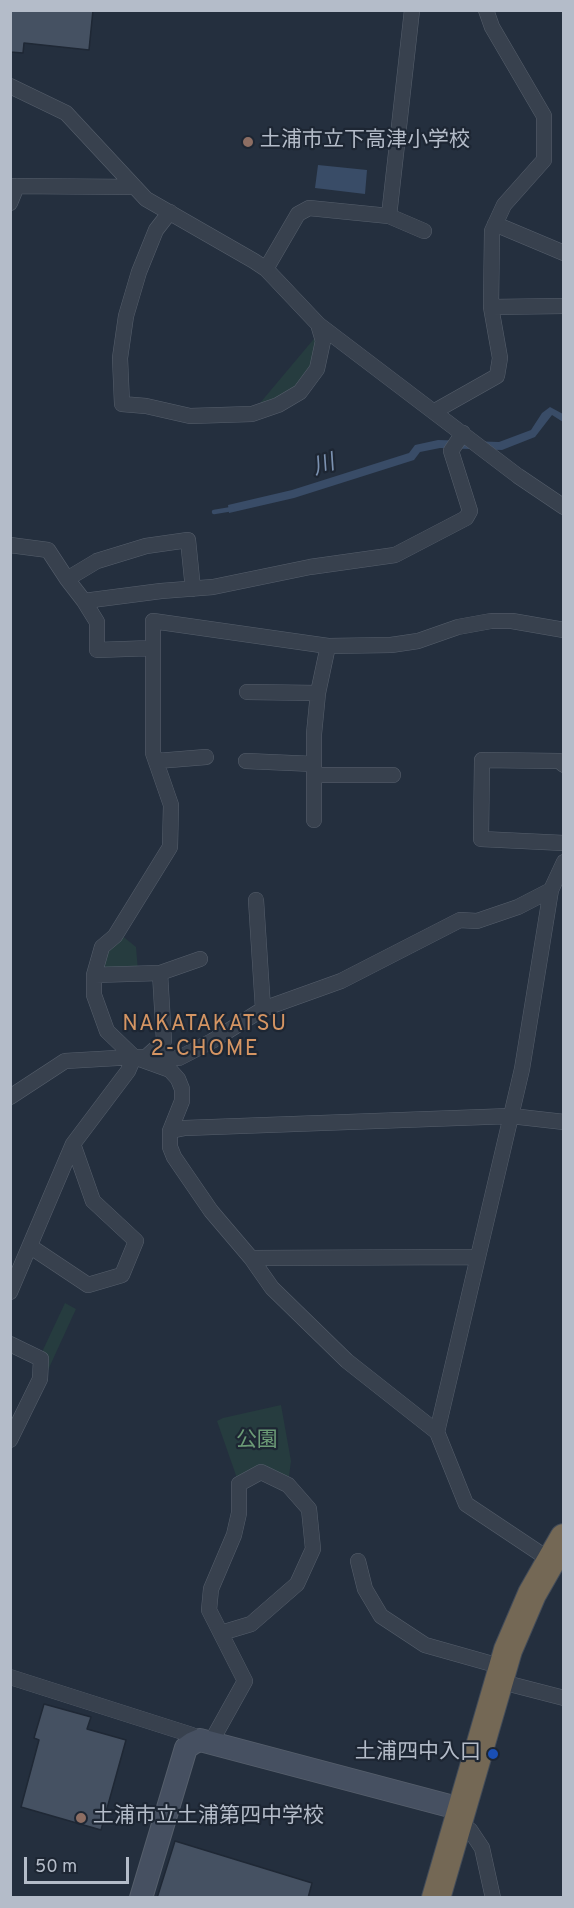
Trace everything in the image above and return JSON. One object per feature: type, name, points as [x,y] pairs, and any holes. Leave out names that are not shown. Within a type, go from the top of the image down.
[{"type":"highway","points":[[436,1898],[500,1674],[523,1615],[557,1549]]},
{"type":"street","points":[[389,216],[412,10]]},
{"type":"street","points":[[435,411],[496,376],[500,358],[491,307],[492,231],[504,205],[544,160],[544,116],[492,27],[486,10]]},
{"type":"street","points":[[10,86],[66,113],[146,199],[266,269],[318,324],[518,476],[564,507]]},
{"type":"street","points":[[10,203],[14,186],[135,187]]},
{"type":"street","points":[[266,269],[298,214],[309,208],[389,216],[424,231]]},
{"type":"street","points":[[170,212],[156,230],[139,272],[126,316],[120,358],[122,404],[146,406],[190,416],[252,414],[278,405],[300,392],[317,369],[323,341],[318,324]]},
{"type":"street","points":[[495,224],[564,253]]},
{"type":"street","points":[[491,307],[564,306]]},
{"type":"street","points":[[84,602],[213,587],[310,567],[395,555],[466,518],[470,511],[451,451],[463,434]]},
{"type":"street","points":[[67,579],[97,561],[146,546],[188,540],[194,589]]},
{"type":"street","points":[[10,545],[48,550],[97,622],[97,650],[153,648]]},
{"type":"street","points":[[557,1549],[466,1504],[437,1432],[347,1361],[272,1288],[251,1258],[211,1210],[174,1157],[170,1147],[170,1131],[182,1101],[182,1089],[178,1079],[170,1070],[140,1057],[107,1031],[94,995],[94,975],[102,947],[115,936],[170,848],[171,805],[153,753],[153,621],[328,646],[391,645],[458,627],[491,621],[512,621],[564,630]]},
{"type":"street","points":[[314,820],[314,734],[318,693],[328,646]]},
{"type":"street","points":[[247,692],[318,693]]},
{"type":"street","points":[[157,761],[206,757]]},
{"type":"street","points":[[564,765],[559,761],[482,760],[481,839],[564,843]]},
{"type":"street","points":[[246,761],[393,775]]},
{"type":"street","points":[[437,1432],[522,1069],[551,890],[564,862]]},
{"type":"street","points":[[10,1097],[65,1061],[140,1057],[179,1058],[212,1041],[263,1009],[340,981],[460,920],[477,921],[518,907],[551,890]]},
{"type":"street","points":[[256,900],[263,1009]]},
{"type":"street","points":[[94,975],[160,973],[200,959]]},
{"type":"street","points":[[10,1292],[73,1144],[140,1057],[164,1041],[160,973]]},
{"type":"street","points":[[170,1131],[185,1128],[511,1116],[564,1122]]},
{"type":"street","points":[[31,1247],[88,1285],[122,1275],[126,1267],[136,1241],[93,1201],[73,1144]]},
{"type":"street","points":[[251,1258],[478,1257]]},
{"type":"street","points":[[10,1344],[41,1359],[40,1380],[10,1440]]},
{"type":"street","points":[[141,1898],[186,1749],[204,1742],[245,1681],[209,1610],[211,1589],[234,1535],[239,1513],[239,1484],[261,1472],[288,1485],[309,1509],[313,1550],[297,1584],[251,1624],[221,1633]]},
{"type":"street","points":[[358,1561],[365,1589],[381,1616],[425,1645],[564,1698]]},
{"type":"street","points":[[10,1677],[192,1735],[204,1742],[459,1817],[482,1848],[493,1898]]},
{"type":"green space","points":[[318,334],[303,395],[255,409]]},
{"type":"green space","points":[[120,934],[136,947],[138,971],[98,971],[106,949]]},
{"type":"green space","points":[[65,1303],[76,1309],[43,1381],[43,1350]]},
{"type":"green space","name":"公園","points":[[281,1405],[291,1461],[288,1484],[261,1472],[239,1484],[217,1421]]},
{"type":"water","points":[[318,165],[367,170],[365,194],[315,188]]},
{"type":"water","points":[[550,407],[563,414],[563,422],[552,415],[535,437],[502,450],[440,448],[420,452],[414,460],[294,498],[229,513],[228,505],[292,490],[409,453],[415,445],[438,440],[499,442],[531,430],[542,413]]},
{"type":"building","points":[[10,10],[93,10],[89,50],[24,43],[23,53],[10,52]]},
{"type":"building","points":[[44,1704],[91,1717],[87,1729],[126,1740],[101,1830],[21,1807],[39,1740],[34,1738]]},
{"type":"building","points":[[175,1841],[312,1883],[308,1898],[157,1898]]},
{"type":"waterway","name":"川","points":[[214,512],[232,509]]},
{"type":"place","name":"土浦市立下高津小学校","points":[[248,142]]},
{"type":"place","name":"土浦四中入口","points":[[493,1754]]},
{"type":"place","name":"土浦市立土浦第四中学校","points":[[81,1818]]},
{"type":"district","name":"NAKATAKATSU 2-CHOME","points":[[205,1038]]}]
